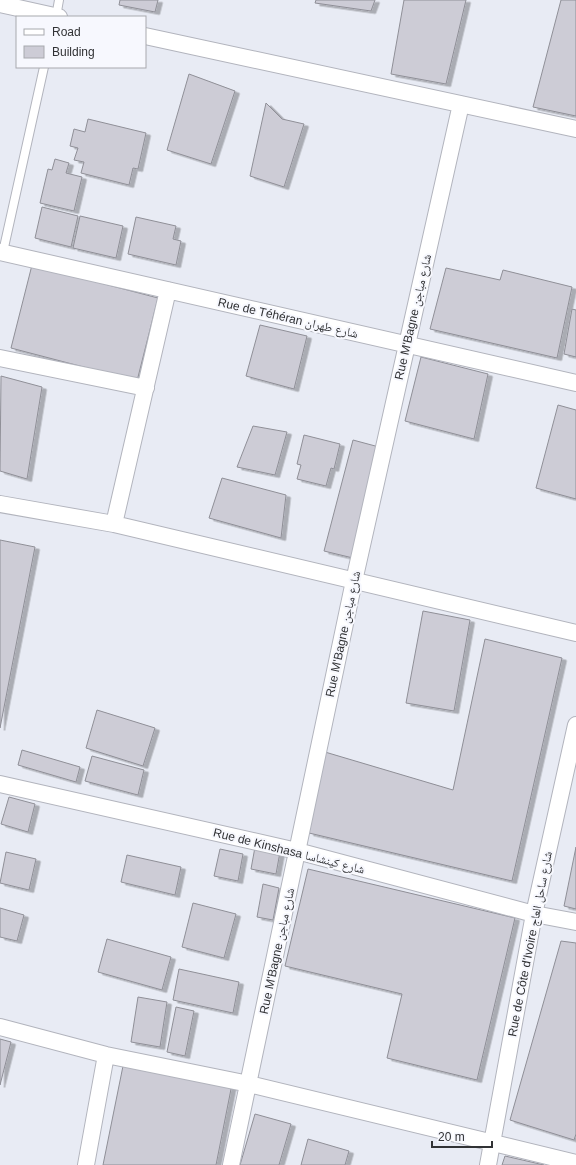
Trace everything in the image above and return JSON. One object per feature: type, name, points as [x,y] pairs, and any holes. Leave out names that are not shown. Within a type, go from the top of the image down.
[{"type":"street","points":[[0,4],[53,16]]},
{"type":"street","points":[[146,36],[576,129]]},
{"type":"street","name":"Rue M'Bagne شارع مباجن","points":[[231,1165],[354,580],[461,104]]},
{"type":"street","name":"Rue de Téhéran شارع طهران","points":[[1,252],[576,383]]},
{"type":"street","points":[[114,524],[168,290]]},
{"type":"street","points":[[0,358],[146,388]]},
{"type":"street","points":[[0,504],[114,524],[576,633]]},
{"type":"street","name":"Rue de Côte d'Ivoire شارع ساحل العاج","points":[[488,1165],[534,914],[576,725]]},
{"type":"street","name":"Rue de Kinshasa شارع كينشاسا","points":[[0,784],[298,851],[534,914],[576,922]]},
{"type":"street","points":[[0,1027],[106,1055],[249,1084],[576,1163]]},
{"type":"street","points":[[86,1165],[106,1055]]},
{"type":"lane","points":[[57,16],[59,0]]},
{"type":"lane","points":[[1,252],[44,68]]},
{"type":"building","points":[[120,0],[158,0],[155,12],[119,5]]},
{"type":"building","points":[[316,0],[375,0],[371,11],[315,3]]},
{"type":"building","points":[[404,0],[466,0],[446,84],[391,74]]},
{"type":"building","points":[[561,0],[576,0],[576,116],[533,107]]},
{"type":"building","points":[[189,74],[235,91],[211,164],[167,150]]},
{"type":"building","points":[[266,103],[282,119],[304,124],[284,187],[250,176]]},
{"type":"building","points":[[88,119],[146,133],[138,169],[133,168],[129,185],[81,173],[84,162],[74,160],[78,148],[70,146],[74,129],[85,132]]},
{"type":"building","points":[[55,159],[69,163],[66,173],[82,177],[74,211],[40,203],[48,169],[52,170]]},
{"type":"building","points":[[42,207],[78,216],[71,247],[35,238]]},
{"type":"building","points":[[80,216],[123,226],[116,258],[73,248]]},
{"type":"building","points":[[136,217],[176,226],[173,239],[181,241],[176,265],[128,254]]},
{"type":"building","points":[[32,265],[158,298],[137,381],[11,348]]},
{"type":"building","points":[[446,268],[500,280],[503,270],[572,287],[557,358],[430,329]]},
{"type":"building","points":[[572,309],[576,310],[576,357],[564,354]]},
{"type":"building","points":[[260,325],[307,336],[294,389],[246,376]]},
{"type":"building","points":[[421,357],[488,374],[474,439],[405,421]]},
{"type":"building","points":[[1,376],[42,387],[27,479],[0,471]]},
{"type":"building","points":[[558,405],[576,410],[576,499],[536,488]]},
{"type":"building","points":[[253,426],[287,432],[275,475],[237,467]]},
{"type":"building","points":[[304,435],[340,444],[334,469],[331,468],[326,486],[297,479],[301,465],[297,464]]},
{"type":"building","points":[[353,440],[379,447],[353,558],[324,551]]},
{"type":"building","points":[[222,478],[286,495],[281,538],[209,518]]},
{"type":"building","points":[[0,540],[35,547],[0,728]]},
{"type":"building","points":[[423,611],[470,620],[454,711],[406,703]]},
{"type":"building","points":[[485,639],[562,658],[512,881],[309,833],[325,752],[453,790]]},
{"type":"building","points":[[97,710],[155,728],[143,766],[86,748]]},
{"type":"building","points":[[22,750],[80,767],[76,782],[18,765]]},
{"type":"building","points":[[92,756],[144,770],[138,795],[85,781]]},
{"type":"building","points":[[9,797],[35,804],[28,832],[1,824]]},
{"type":"building","points":[[255,847],[280,852],[276,874],[251,869]]},
{"type":"building","points":[[576,847],[576,909],[564,906]]},
{"type":"building","points":[[220,849],[243,854],[238,881],[214,876]]},
{"type":"building","points":[[6,852],[36,859],[29,890],[0,883]]},
{"type":"building","points":[[127,855],[181,867],[175,895],[121,882]]},
{"type":"building","points":[[308,869],[515,918],[477,1080],[387,1058],[402,994],[285,966]]},
{"type":"building","points":[[263,884],[279,888],[273,920],[257,917]]},
{"type":"building","points":[[193,903],[236,914],[224,958],[182,947]]},
{"type":"building","points":[[0,908],[24,915],[17,941],[0,937]]},
{"type":"building","points":[[107,939],[171,957],[162,990],[98,972]]},
{"type":"building","points":[[561,941],[576,943],[576,1134],[574,1140],[510,1120]]},
{"type":"building","points":[[179,969],[239,982],[233,1013],[173,1000]]},
{"type":"building","points":[[138,997],[167,1002],[160,1047],[131,1042]]},
{"type":"building","points":[[176,1007],[194,1011],[185,1056],[167,1052]]},
{"type":"building","points":[[0,1039],[11,1042],[0,1085]]},
{"type":"building","points":[[124,1061],[232,1084],[216,1165],[103,1165]]},
{"type":"building","points":[[255,1114],[291,1124],[279,1165],[240,1165]]},
{"type":"building","points":[[308,1139],[349,1151],[345,1165],[301,1165]]},
{"type":"building","points":[[505,1156],[544,1165],[502,1165]]}]
